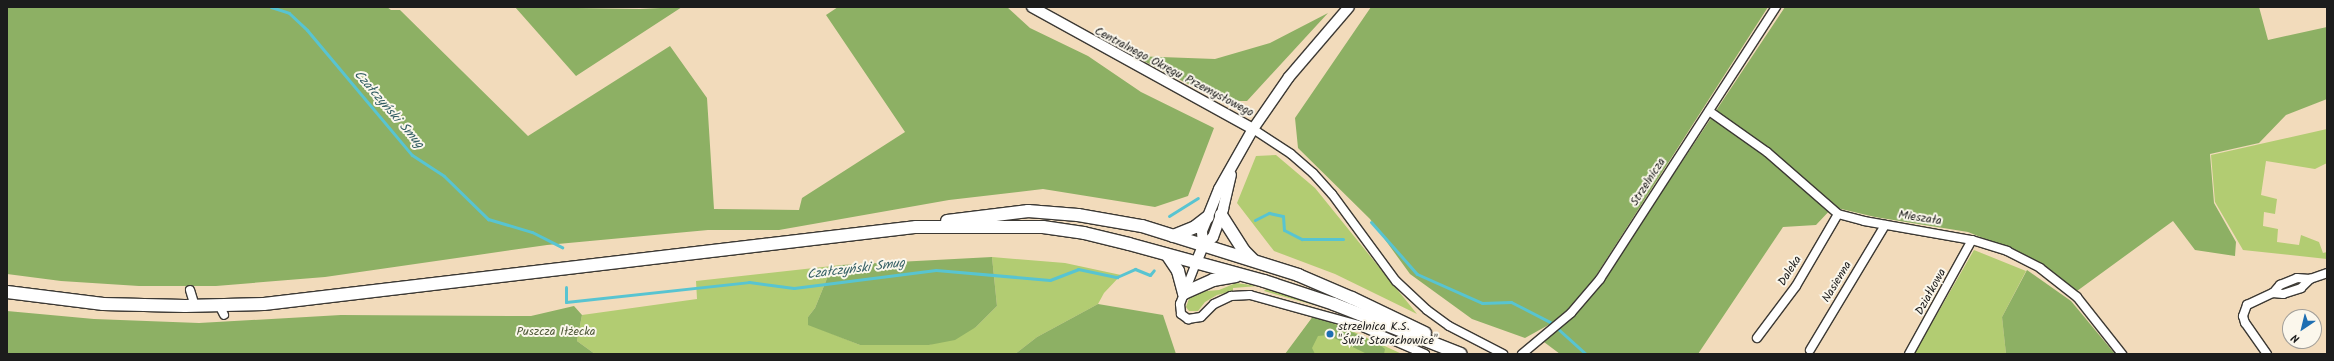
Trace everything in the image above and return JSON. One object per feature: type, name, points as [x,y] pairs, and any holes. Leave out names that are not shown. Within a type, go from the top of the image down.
[{"type":"main road","points":[[7,292],[103,304],[195,306],[222,310],[925,226],[956,219],[1028,212],[1110,220],[1173,236],[1254,260],[1352,298],[1407,323],[1462,354]]},
{"type":"main road","points":[[1221,215],[1244,251],[1254,260]]},
{"type":"main road","points":[[1173,236],[1196,227],[1208,217]]},
{"type":"main road","points":[[925,226],[1043,227],[1084,233],[1243,276],[1334,304],[1462,354]]},
{"type":"main road","points":[[1168,256],[1178,271],[1184,293],[1213,280],[1243,276]]},
{"type":"street","name":"Centralnego Okręgu Przemysłowego","points":[[1032,7],[1253,129],[1290,77],[1349,7]]},
{"type":"street","name":"Strzelnicza","points":[[1522,354],[1571,313],[1587,295],[1776,7]]},
{"type":"street","name":"Mieszała","points":[[1709,111],[1767,152],[1838,214],[1885,225],[1972,240],[2014,254],[2055,278],[2087,309],[2122,354]]},
{"type":"street","points":[[1203,246],[1202,231],[1219,189],[1232,169],[1253,129],[1291,154],[1313,174],[1332,194],[1396,281],[1427,310],[1449,326],[1503,354]]},
{"type":"street","points":[[1232,169],[1221,215],[1213,237],[1203,246],[1196,263],[1180,304],[1181,314],[1191,320],[1201,317],[1219,300],[1230,296],[1250,295],[1358,325],[1425,354]]},
{"type":"street","name":"Daleka","points":[[1757,338],[1796,286],[1838,214]]},
{"type":"street","name":"Nasienna","points":[[1810,350],[1885,225]]},
{"type":"street","name":"Działkowa","points":[[1909,354],[1972,240]]},
{"type":"street","points":[[2266,354],[2248,329],[2243,316],[2248,303],[2273,293],[2283,294],[2301,288],[2310,279],[2327,273]]},
{"type":"street","points":[[190,290],[195,306]]},
{"type":"green space","points":[[7,7],[387,7],[391,10],[400,10],[528,136],[670,46],[707,98],[714,209],[799,210],[802,198],[905,132],[826,15],[838,7],[1007,7],[1030,28],[1088,56],[1141,92],[1214,128],[1188,196],[1155,207],[1043,189],[949,200],[779,230],[708,230],[547,245],[325,277],[216,286],[139,286],[61,281],[7,274]]},
{"type":"green space","points":[[515,7],[640,9],[682,7],[576,76]]},
{"type":"green space","points":[[1371,7],[1768,7],[1588,288],[1561,318],[1525,338],[1472,319],[1410,274],[1370,219],[1298,148],[1295,118]]},
{"type":"green space","points":[[1785,7],[2259,7],[2268,40],[2327,27],[2327,99],[2286,115],[2259,143],[2210,154],[2214,203],[2236,242],[2235,256],[2195,250],[2173,221],[2077,291],[2051,271],[2010,249],[1968,232],[1875,217],[1833,207],[1816,225],[1783,227],[1698,354],[1560,354],[1544,342],[1596,291]]},
{"type":"green space","points":[[1328,13],[1247,101],[1221,101],[1134,56],[1215,59],[1270,43]]},
{"type":"green space","points":[[2327,129],[2327,163],[2315,169],[2266,161],[2261,195],[2277,199],[2275,214],[2264,212],[2263,226],[2278,229],[2277,242],[2299,245],[2301,235],[2319,242],[2323,253],[2327,252],[2327,259],[2243,250],[2215,202],[2211,155]]},
{"type":"green space","points":[[1276,155],[1315,188],[1417,314],[1335,274],[1274,251],[1237,203],[1256,156]]},
{"type":"green space","points":[[1974,250],[2026,271],[2002,317],[2006,354],[1914,354]]},
{"type":"green space","points":[[992,257],[1065,263],[1121,275],[1104,293],[1098,304],[1037,337],[1015,354],[595,354],[577,341],[582,315],[697,299],[696,281],[841,265],[830,271],[815,308],[808,317],[808,324],[860,345],[929,345],[976,327],[997,306]]},
{"type":"green space","points":[[992,257],[997,306],[976,327],[955,340],[929,345],[860,345],[808,325],[808,317],[815,308],[830,271],[841,265]]},
{"type":"green space","points":[[2027,270],[2071,301],[2115,354],[2006,354],[2002,317]]},
{"type":"green space","points":[[1236,283],[1258,286],[1233,288],[1233,291],[1217,295],[1205,302],[1198,311],[1189,311],[1186,307],[1190,296],[1196,292],[1219,290]]},
{"type":"green space","points":[[1266,289],[1314,303],[1314,305],[1264,291]]},
{"type":"green space","points":[[1098,304],[1163,315],[1176,354],[1015,354],[1037,337]]},
{"type":"green space","name":"Puszcza Iłżecka","points":[[574,306],[582,315],[577,341],[595,354],[7,354],[7,311],[94,319],[199,323],[341,315],[531,316]]},
{"type":"green space","name":"strzelnica K.S. \"Świt Starachowice\"","points":[[1315,314],[1402,354],[1286,354]]},
{"type":"green space","name":"strzelnica K.S. \"Świt Starachowice\"","points":[[1314,315],[1380,345],[1385,349],[1384,354],[1367,354],[1328,335],[1318,336],[1312,348],[1315,354],[1285,354]]},
{"type":"waterway","name":"Czałczyński Smug","points":[[271,7],[289,13],[307,30],[412,155],[444,176],[488,219],[532,232],[562,247]]},
{"type":"waterway","name":"Czałczyński Smug","points":[[1169,216],[1198,198]]},
{"type":"waterway","name":"Czałczyński Smug","points":[[1255,220],[1269,213],[1283,216],[1284,230],[1302,239],[1343,239]]},
{"type":"waterway","name":"Czałczyński Smug","points":[[1371,222],[1417,274],[1482,303],[1511,302],[1550,322]]},
{"type":"waterway","name":"Czałczyński Smug","points":[[566,287],[566,302],[749,282],[794,288],[936,270],[1050,280],[1078,269],[1117,277],[1135,269],[1150,275],[1154,270]]},
{"type":"waterway","name":"Czałczyński Smug","points":[[1557,328],[1586,354]]},
{"type":"place","name":"strzelnica K.S. \"Świt Starachowice\"","points":[[1330,334]]}]
